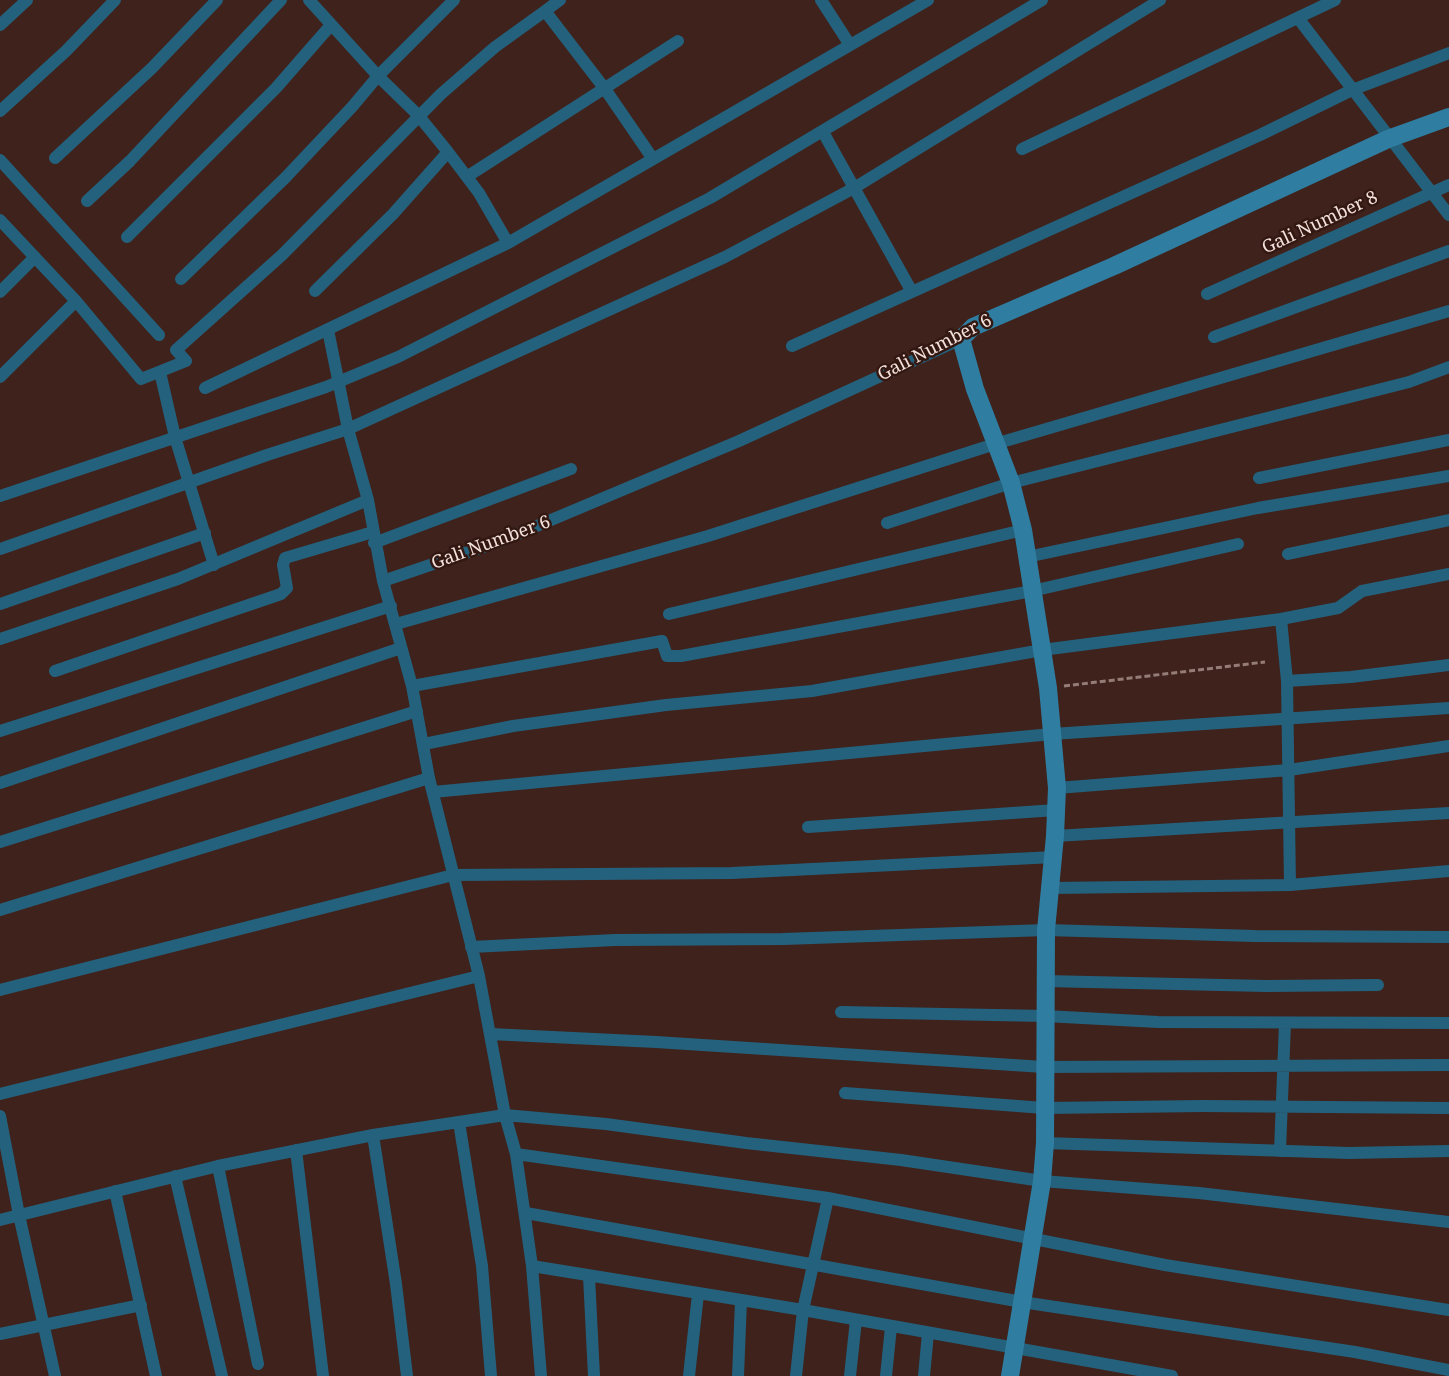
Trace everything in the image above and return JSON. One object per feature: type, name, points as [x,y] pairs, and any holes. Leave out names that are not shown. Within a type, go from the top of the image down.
[{"type":"street","points":[[0,25],[27,0]]},
{"type":"street","points":[[0,111],[66,51],[115,0]]},
{"type":"street","points":[[55,158],[152,68],[217,0]]},
{"type":"street","points":[[87,201],[130,161],[281,0]]},
{"type":"street","points":[[309,0],[378,76],[418,115],[468,176],[508,243]]},
{"type":"street","points":[[181,279],[317,145],[378,76],[454,0]]},
{"type":"street","points":[[2,227],[35,257],[76,301],[141,380],[186,361],[176,350],[282,255],[418,115],[495,47],[560,0]]},
{"type":"street","points":[[821,0],[850,45]]},
{"type":"street","points":[[205,388],[508,243],[928,0]]},
{"type":"street","points":[[0,496],[339,382],[398,357],[700,203],[1042,0]]},
{"type":"street","points":[[0,549],[348,429],[725,257],[854,188],[1160,0]]},
{"type":"street","points":[[1022,149],[1335,0]]},
{"type":"street","points":[[545,11],[605,89],[652,159]]},
{"type":"street","points":[[1298,18],[1449,215]]},
{"type":"street","points":[[127,237],[276,88],[331,25]]},
{"type":"street","points":[[468,176],[678,41]]},
{"type":"street","points":[[792,346],[1260,135],[1352,90],[1449,53]]},
{"type":"street","name":"Gali Number 6","points":[[383,581],[501,541],[739,441],[961,339],[965,332],[974,327],[1114,266],[1389,139],[1449,117]]},
{"type":"street","points":[[822,132],[912,292]]},
{"type":"street","points":[[315,291],[413,193],[448,152]]},
{"type":"street","points":[[0,160],[159,335]]},
{"type":"street","name":"Gali Number 8","points":[[1207,294],[1449,184]]},
{"type":"street","points":[[1214,337],[1449,251]]},
{"type":"street","points":[[0,292],[35,257]]},
{"type":"street","points":[[0,377],[76,301]]},
{"type":"street","points":[[396,624],[708,536],[995,444],[1449,311]]},
{"type":"street","points":[[328,330],[348,429],[368,500],[383,581],[412,686],[429,778],[479,976],[505,1115],[516,1154],[532,1266],[541,1376]]},
{"type":"street","points":[[961,339],[962,349],[1011,483],[1023,530],[1048,688],[1057,788],[1045,981],[1045,1143],[1042,1181],[1010,1376]]},
{"type":"street","points":[[887,523],[1011,483],[1409,382],[1449,367]]},
{"type":"street","points":[[160,372],[175,436],[214,565]]},
{"type":"street","points":[[1259,478],[1449,440]]},
{"type":"street","points":[[55,671],[281,594],[287,588],[283,565],[285,558],[374,537],[571,469]]},
{"type":"street","points":[[1027,557],[1258,508],[1449,476]]},
{"type":"street","points":[[0,639],[214,565],[368,500]]},
{"type":"street","points":[[1288,554],[1449,520]]},
{"type":"street","points":[[669,614],[1023,530]]},
{"type":"street","points":[[0,604],[205,533]]},
{"type":"street","points":[[412,686],[662,641],[667,656],[681,656],[1032,591],[1238,544]]},
{"type":"street","points":[[424,744],[513,726],[812,691],[1042,650],[1281,619],[1338,608],[1362,591],[1449,574]]},
{"type":"street","points":[[0,731],[391,606]]},
{"type":"street","points":[[1281,619],[1287,681],[1290,885]]},
{"type":"street","points":[[0,783],[401,648]]},
{"type":"street","points":[[1287,681],[1351,677],[1449,665]]},
{"type":"street","points":[[433,792],[1052,734],[1449,708]]},
{"type":"street","points":[[0,842],[417,711]]},
{"type":"street","points":[[1057,788],[1289,770],[1449,746]]},
{"type":"street","points":[[0,910],[429,778]]},
{"type":"street","points":[[808,827],[1056,810]]},
{"type":"street","points":[[1055,836],[1449,813]]},
{"type":"street","points":[[0,990],[453,875],[732,873],[1054,857]]},
{"type":"street","points":[[1051,888],[1290,885],[1449,871]]},
{"type":"street","points":[[471,947],[615,940],[783,939],[1047,930],[1255,936],[1449,937]]},
{"type":"street","points":[[0,1094],[479,976]]},
{"type":"street","points":[[1045,981],[1266,986],[1378,985]]},
{"type":"street","points":[[841,1012],[1045,1016],[1158,1022],[1449,1023]]},
{"type":"street","points":[[1280,1151],[1285,1023]]},
{"type":"street","points":[[490,1034],[656,1041],[1044,1067],[1449,1065]]},
{"type":"street","points":[[845,1093],[1044,1108],[1449,1108]]},
{"type":"street","points":[[0,1221],[218,1166],[373,1135],[505,1115],[606,1124],[746,1143],[902,1160],[1042,1181],[1199,1193],[1449,1222]]},
{"type":"street","points":[[0,1116],[19,1215],[56,1376]]},
{"type":"street","points":[[459,1122],[482,1266],[490,1376]]},
{"type":"street","points":[[373,1135],[396,1284],[407,1376]]},
{"type":"street","points":[[1045,1143],[1280,1151],[1449,1151]]},
{"type":"street","points":[[296,1150],[322,1376]]},
{"type":"street","points":[[516,1154],[828,1198],[1165,1265],[1449,1310]]},
{"type":"street","points":[[218,1166],[258,1364]]},
{"type":"street","points":[[175,1176],[222,1376]]},
{"type":"street","points":[[115,1191],[156,1376]]},
{"type":"street","points":[[796,1376],[803,1310],[828,1198]]},
{"type":"street","points":[[526,1213],[1022,1302],[1355,1352],[1449,1370]]},
{"type":"street","points":[[532,1266],[803,1310],[1172,1376]]},
{"type":"street","points":[[589,1276],[594,1376]]},
{"type":"street","points":[[689,1376],[698,1294]]},
{"type":"street","points":[[738,1376],[741,1301]]},
{"type":"street","points":[[0,1334],[141,1305]]},
{"type":"street","points":[[850,1376],[856,1320]]},
{"type":"street","points":[[886,1376],[891,1327]]},
{"type":"street","points":[[924,1376],[928,1334]]},
{"type":"path","points":[[1048,688],[1265,662]]}]
